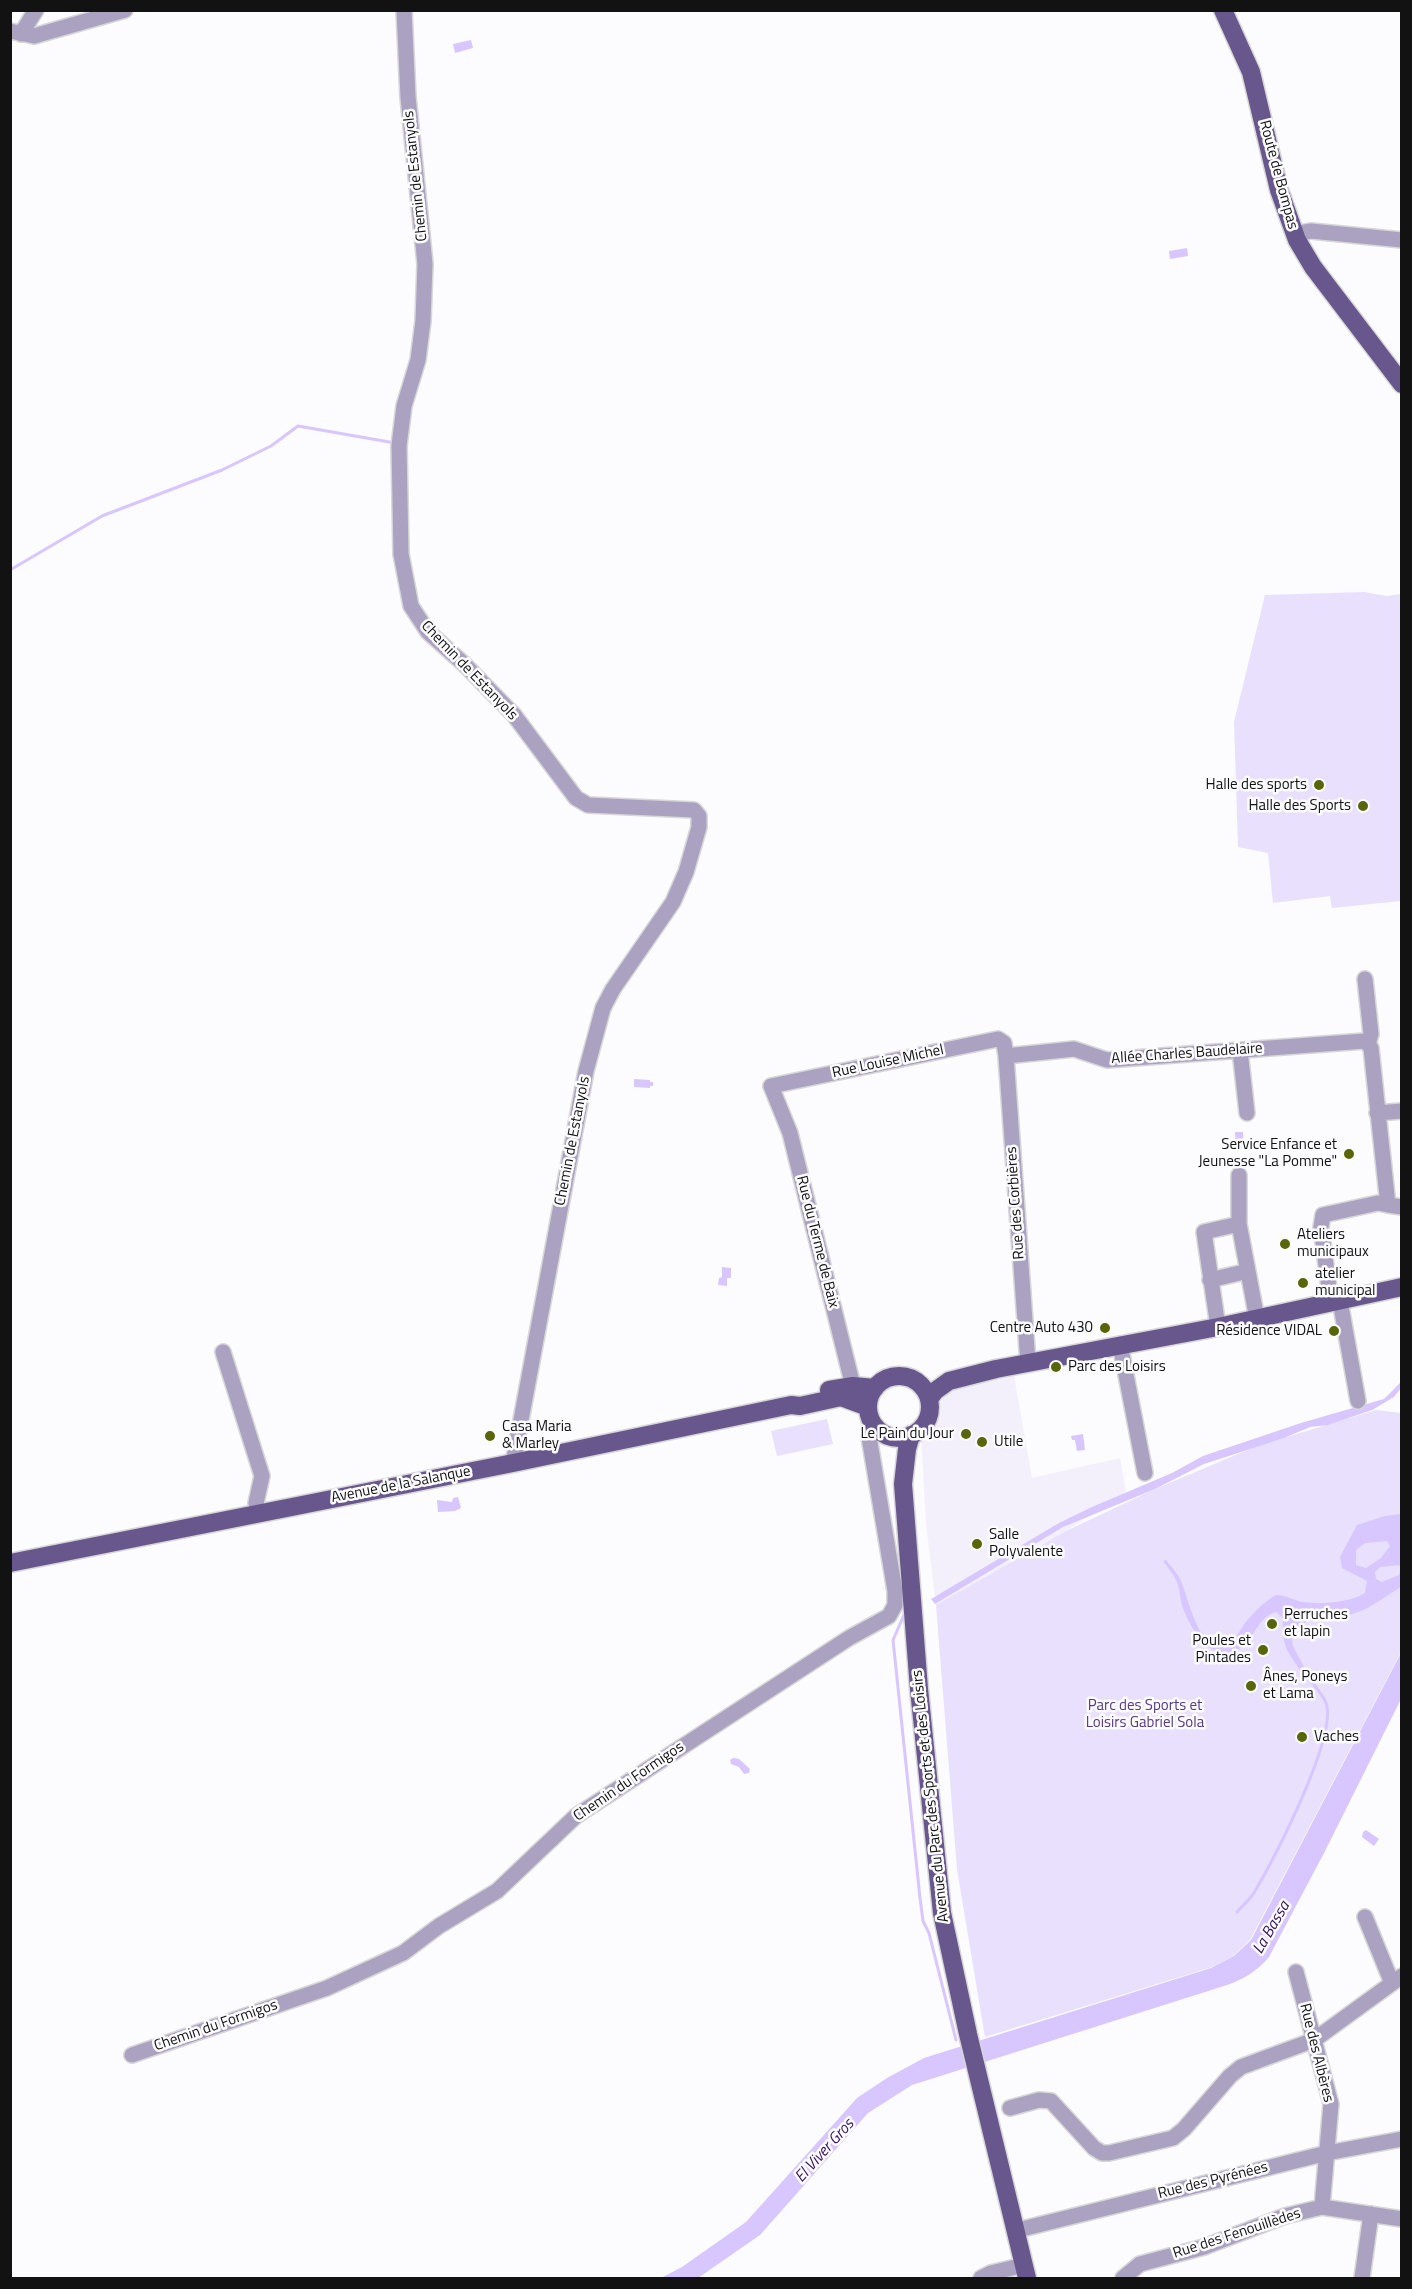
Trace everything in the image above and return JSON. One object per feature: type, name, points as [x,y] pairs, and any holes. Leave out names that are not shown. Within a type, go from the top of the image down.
[{"type":"main road","name":"Route de Bompas","points":[[1223,10],[1251,72],[1279,190],[1294,234],[1313,267],[1401,384]]},
{"type":"main road","points":[[929,1399],[935,1391],[950,1381],[996,1369],[1218,1327],[1401,1287]]},
{"type":"main road","points":[[918,1383],[950,1371],[996,1369]]},
{"type":"main road","points":[[900,1376],[918,1383],[929,1399],[930,1410],[926,1423],[911,1435],[903,1438],[881,1431],[858,1398],[870,1397],[875,1388],[890,1377],[900,1376]]},
{"type":"main road","name":"Avenue de la Salanque","points":[[10,1563],[791,1405],[798,1399],[817,1393],[858,1398]]},
{"type":"main road","name":"Avenue du Parc des Sports et des Loisirs","points":[[881,1431],[903,1484]]},
{"type":"main road","name":"Avenue du Parc des Sports et des Loisirs","points":[[911,1435],[903,1484],[919,1689],[942,1913],[968,2034],[1026,2272]]},
{"type":"street","points":[[36,10],[16,32],[34,36],[125,10]]},
{"type":"street","name":"Chemin de Estanyols","points":[[404,10],[408,97],[425,264],[423,321],[418,360],[404,406],[399,446],[400,554],[411,606],[428,632],[464,664],[513,716],[576,798],[588,805],[694,810],[699,816],[699,827],[686,872],[673,902],[613,989],[603,1008],[580,1104],[513,1463]]},
{"type":"street","points":[[1294,234],[1311,231],[1401,240]]},
{"type":"street","points":[[1358,1401],[1335,1302],[1322,1227],[1323,1215],[1378,1203],[1395,1206],[1377,1113],[1371,1048],[1368,1044],[1371,1034],[1365,979]]},
{"type":"street","name":"Rue Louise Michel","points":[[771,1086],[998,1039],[1005,1049]]},
{"type":"street","name":"Allée Charles Baudelaire","points":[[1005,1049],[1074,1049],[1107,1060],[1365,1041],[1368,1044]]},
{"type":"street","name":"Rue des Corbières","points":[[1005,1049],[1028,1363]]},
{"type":"street","points":[[1240,1051],[1247,1113]]},
{"type":"street","name":"Rue du Terme de Baix","points":[[771,1086],[790,1133],[858,1398]]},
{"type":"street","points":[[1377,1113],[1401,1111]]},
{"type":"street","points":[[1239,1175],[1239,1224],[1257,1319]]},
{"type":"street","points":[[1218,1327],[1204,1232],[1239,1224]]},
{"type":"street","points":[[1210,1280],[1248,1271]]},
{"type":"street","points":[[1120,1344],[1145,1473]]},
{"type":"street","points":[[223,1352],[262,1476],[256,1503],[259,1514]]},
{"type":"street","name":"Chemin du Formigos","points":[[132,2055],[327,1988],[403,1953],[439,1926],[497,1891],[576,1816],[849,1638],[889,1616],[895,1605],[895,1591],[869,1437],[881,1431]]},
{"type":"street","points":[[1010,2108],[1040,2100],[1051,2101],[1095,2148],[1102,2152],[1109,2153],[1173,2138],[1184,2129],[1230,2076],[1242,2067],[1314,2040],[1397,1980],[1365,1917]]},
{"type":"street","name":"Rue des Albères","points":[[1296,1972],[1330,2104],[1323,2207]]},
{"type":"street","name":"Rue des Pyrénées","points":[[1026,2228],[1327,2153],[1401,2139]]},
{"type":"street","points":[[1323,2207],[1401,2219]]},
{"type":"street","name":"Rue des Fenouillèdes","points":[[1123,2278],[1140,2264],[1204,2247],[1286,2216],[1323,2207]]},
{"type":"street","points":[[1362,2278],[1371,2214]]},
{"type":"street","points":[[981,2278],[991,2273],[1026,2272]]},
{"type":"shaded area","points":[[1014,1376],[1032,1478],[1120,1458],[1126,1492],[1066,1531],[936,1605],[926,1524],[921,1435],[943,1392]]},
{"type":"green space","name":"Halle des sports","points":[[1364,592],[1387,596],[1401,594],[1401,901],[1332,908],[1330,896],[1273,903],[1268,853],[1238,847],[1234,722],[1265,595]]},
{"type":"green space","name":"Parc des Sports et Loisirs Gabriel Sola","points":[[1376,1410],[1401,1413],[1401,1652],[1250,1940],[1232,1957],[1212,1967],[985,2037],[957,1869],[936,1605],[1066,1531],[1155,1489],[1257,1446]]},
{"type":"green space","points":[[827,1419],[833,1444],[777,1456],[771,1431]]},
{"type":"water","points":[[471,40],[473,48],[455,53],[453,44]]},
{"type":"water","points":[[1187,248],[1188,256],[1170,259],[1169,251]]},
{"type":"water","points":[[634,1079],[650,1080],[653,1086],[650,1088],[634,1087]]},
{"type":"water","points":[[1235,1132],[1243,1132],[1244,1149],[1236,1149]]},
{"type":"water","points":[[722,1267],[731,1268],[731,1278],[727,1278],[727,1286],[718,1285],[719,1278],[722,1277]]},
{"type":"water","points":[[1401,1382],[1401,1388],[1394,1397],[1372,1410],[1328,1425],[1310,1427],[1284,1438],[1204,1464],[1155,1489],[1063,1527],[935,1604],[931,1599],[1059,1523],[1092,1507],[1172,1473],[1203,1456],[1301,1423],[1384,1399]]},
{"type":"water","points":[[1083,1434],[1085,1450],[1077,1451],[1075,1440],[1072,1440],[1071,1436]]},
{"type":"water","points":[[458,1497],[461,1508],[455,1511],[438,1512],[437,1500],[452,1502],[453,1498]]},
{"type":"water","points":[[1401,1514],[1401,1568],[1401,1587],[1361,1611],[1312,1619],[1298,1629],[1292,1638],[1293,1646],[1307,1673],[1302,1673],[1286,1648],[1283,1619],[1277,1612],[1266,1617],[1246,1643],[1232,1652],[1222,1653],[1205,1644],[1187,1617],[1177,1582],[1163,1561],[1166,1560],[1179,1576],[1192,1614],[1205,1638],[1213,1645],[1223,1645],[1236,1636],[1256,1611],[1276,1595],[1318,1603],[1344,1601],[1365,1593],[1367,1581],[1342,1568],[1340,1557],[1357,1525],[1385,1516]],"holes":[[[1387,1541],[1390,1546],[1381,1558],[1366,1568],[1356,1565],[1356,1550],[1365,1543]],[[1399,1565],[1401,1568],[1399,1575],[1382,1582],[1376,1579],[1375,1572],[1380,1567]]]},
{"type":"water","points":[[1401,1653],[1401,1699],[1324,1853],[1269,1957],[1260,1966],[1245,1977],[1227,1985],[912,2085],[868,2113],[760,2235],[698,2278],[661,2278],[682,2267],[746,2222],[857,2098],[887,2078],[924,2058],[1211,1968],[1234,1956],[1251,1940]]},
{"type":"water","points":[[739,1759],[750,1769],[749,1773],[744,1774],[739,1767],[731,1764],[730,1760]]},
{"type":"water","points":[[1366,1830],[1379,1839],[1374,1846],[1362,1837]]},
{"type":"waterway","points":[[10,570],[102,516],[222,470],[271,446],[298,426],[395,443]]},
{"type":"waterway","points":[[904,1615],[893,1640],[920,1898],[923,1921],[929,1933],[956,2040]]},
{"type":"waterway","points":[[1237,1912],[1253,1894],[1276,1853],[1302,1797],[1323,1742],[1327,1719],[1326,1703],[1305,1673]]},
{"type":"place","name":"Halle des sports","points":[[1319,785]]},
{"type":"place","name":"Halle des Sports","points":[[1363,806]]},
{"type":"place","name":"Service Enfance et Jeunesse \"La Pomme\"","points":[[1349,1154]]},
{"type":"place","name":"Ateliers municipaux","points":[[1285,1244]]},
{"type":"place","name":"atelier municipal","points":[[1303,1283]]},
{"type":"place","name":"Centre Auto 430","points":[[1105,1328]]},
{"type":"place","name":"Résidence VIDAL","points":[[1334,1331]]},
{"type":"place","name":"Parc des Loisirs","points":[[1056,1367]]},
{"type":"place","name":"Le Pain du Jour","points":[[966,1434]]},
{"type":"place","name":"Casa Maria & Marley","points":[[490,1436]]},
{"type":"place","name":"Utile","points":[[982,1442]]},
{"type":"place","name":"Salle Polyvalente","points":[[977,1544]]},
{"type":"place","name":"Perruches et lapin","points":[[1272,1624]]},
{"type":"place","name":"Poules et Pintades","points":[[1263,1650]]},
{"type":"place","name":"Ânes, Poneys et Lama","points":[[1251,1686]]},
{"type":"place","name":"Vaches","points":[[1302,1737]]},
{"type":"water label","name":"La Bassa","points":[[1272,1928]]},
{"type":"water label","name":"El Viver Gros","points":[[825,2151]]}]
